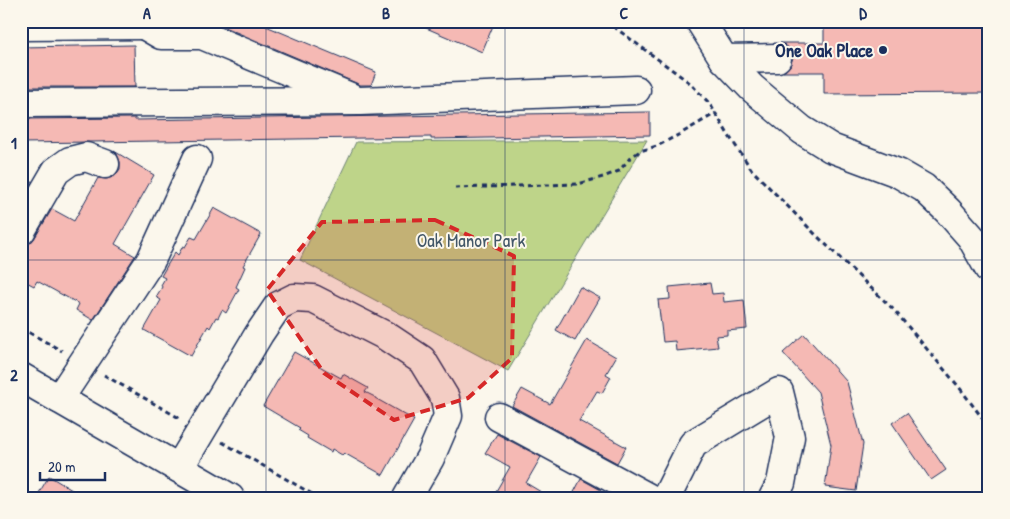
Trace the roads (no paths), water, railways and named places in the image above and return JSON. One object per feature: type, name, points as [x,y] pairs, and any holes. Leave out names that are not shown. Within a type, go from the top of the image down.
[{"type":"street","points":[[700,21],[724,59],[752,88],[802,130],[831,148],[898,173],[924,188],[971,237],[989,269]]},
{"type":"street","points":[[21,26],[141,23],[161,35],[202,35],[360,101]]},
{"type":"street","points":[[724,59],[777,58]]},
{"type":"street","points":[[21,103],[360,101],[636,90]]},
{"type":"street","points":[[21,230],[56,171],[70,161],[86,157],[105,164]]},
{"type":"street","points":[[59,399],[151,260],[197,159]]},
{"type":"street","points":[[179,468],[259,334],[278,306],[294,298],[313,299],[386,336],[422,360],[445,398],[448,416],[430,458],[407,498]]},
{"type":"street","points":[[21,378],[230,498]]},
{"type":"street","points":[[666,498],[693,444],[779,392],[790,437],[780,483],[773,498]]},
{"type":"street","points":[[499,417],[649,498]]},
{"type":"place","name":"One Oak Place","points":[[883,50]]},
{"type":"park label","name":"Oak Manor Park","points":[[471,240]]}]
